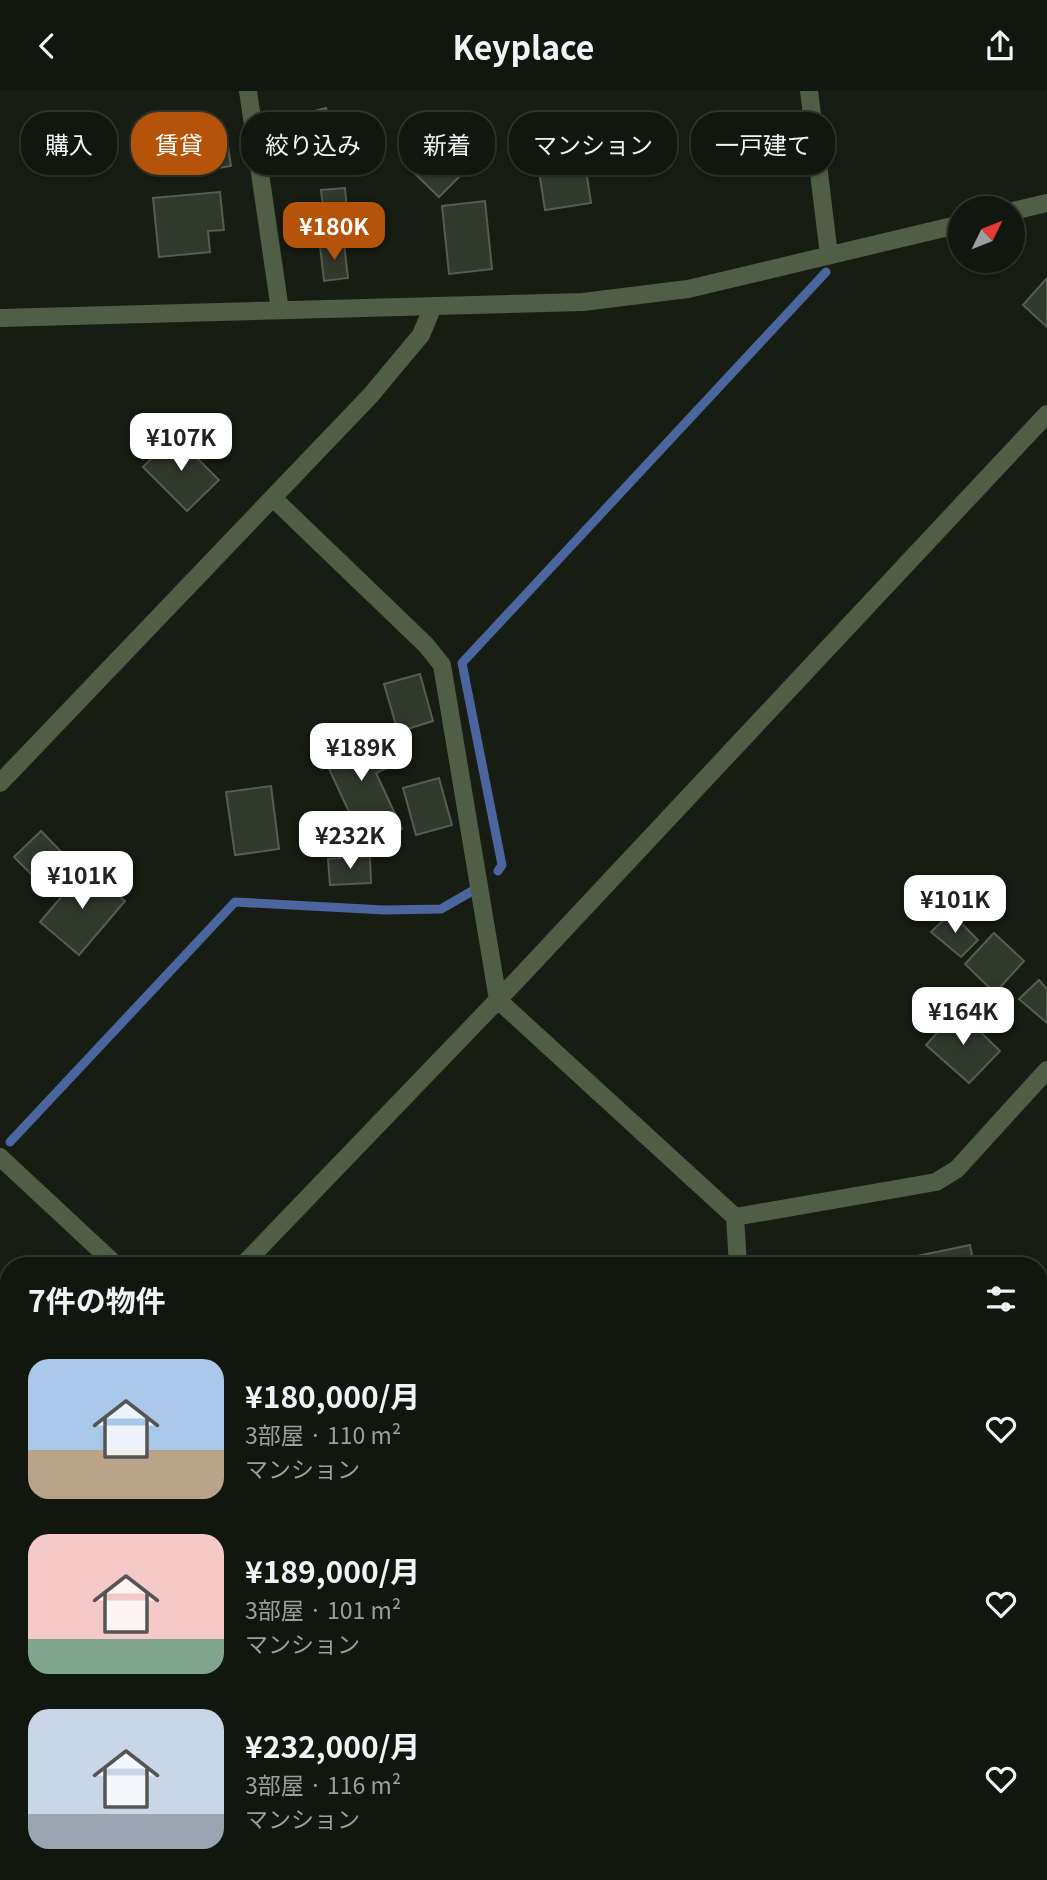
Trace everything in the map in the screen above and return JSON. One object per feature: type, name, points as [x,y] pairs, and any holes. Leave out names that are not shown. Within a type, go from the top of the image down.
[{"type":"street","points":[[248,91],[280,310]]},
{"type":"street","points":[[808,91],[829,255]]},
{"type":"street","points":[[1026,208],[1047,203]]},
{"type":"street","points":[[0,318],[583,302],[676,290],[948,226]]},
{"type":"street","points":[[0,783],[370,397],[421,335],[433,306]]},
{"type":"street","points":[[251,1257],[498,1000],[1047,414]]},
{"type":"street","points":[[273,498],[426,645],[442,665],[498,1000],[735,1217],[738,1257]]},
{"type":"street","points":[[735,1217],[936,1182],[957,1169],[1047,1070]]},
{"type":"street","points":[[0,1157],[107,1257]]},
{"type":"building","points":[[326,108],[327,112],[310,112]]},
{"type":"building","points":[[227,140],[231,166],[227,167]]},
{"type":"building","points":[[416,175],[461,175],[439,197]]},
{"type":"building","points":[[540,175],[587,175],[591,203],[545,210]]},
{"type":"building","points":[[345,188],[349,232],[326,234],[321,190]]},
{"type":"building","points":[[220,192],[224,230],[208,231],[210,252],[159,257],[153,198]]},
{"type":"building","points":[[485,201],[492,269],[449,274],[442,206]]},
{"type":"building","points":[[344,243],[348,278],[324,281],[320,246]]},
{"type":"building","points":[[1047,278],[1047,327],[1023,305]]},
{"type":"building","points":[[174,435],[219,480],[187,511],[143,467]]},
{"type":"building","points":[[420,674],[433,721],[398,732],[384,684]]},
{"type":"building","points":[[343,728],[350,744],[376,732],[391,766],[376,773],[402,829],[365,846],[316,741]]},
{"type":"building","points":[[439,778],[452,825],[416,835],[403,788]]},
{"type":"building","points":[[271,786],[279,849],[235,855],[226,792]]},
{"type":"building","points":[[41,831],[75,866],[49,892],[14,857]]},
{"type":"building","points":[[370,856],[371,883],[330,885],[328,859]]},
{"type":"building","points":[[86,868],[125,901],[79,955],[40,922]]},
{"type":"building","points":[[951,913],[978,940],[961,957],[931,932]]},
{"type":"building","points":[[994,933],[1024,961],[995,993],[965,964]]},
{"type":"building","points":[[1039,980],[1047,989],[1047,1023],[1019,999]]},
{"type":"building","points":[[958,1010],[1000,1051],[969,1083],[926,1045]]},
{"type":"building","points":[[970,1245],[972,1257],[917,1257]]},
{"type":"waterway","points":[[498,871],[502,865],[462,663],[826,272]]},
{"type":"waterway","points":[[10,1142],[235,902],[384,910],[441,909],[474,890]]}]
